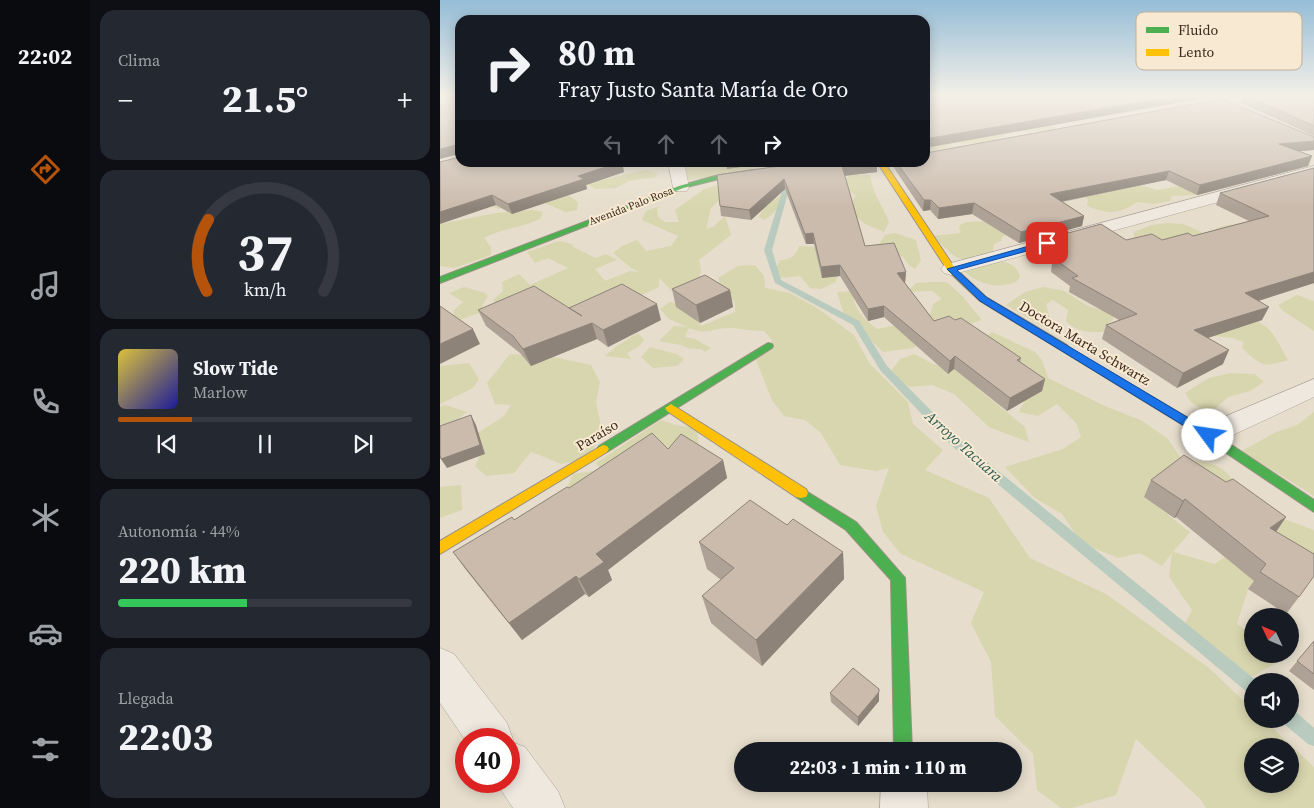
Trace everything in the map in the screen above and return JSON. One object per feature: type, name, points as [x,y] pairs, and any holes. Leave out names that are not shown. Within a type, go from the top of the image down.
[{"type":"street","points":[[677,167],[681,187]]},
{"type":"street","name":"Doctora Marta Schwartz","points":[[885,167],[951,269],[983,299],[1208,435],[1314,507]]},
{"type":"street","name":"Avenida Palo Rosa","points":[[440,280],[681,187],[715,178],[766,170]]},
{"type":"street","points":[[951,269],[1314,171]]},
{"type":"street","name":"Paraíso","points":[[440,548],[671,408],[768,346]]},
{"type":"street","points":[[1208,435],[1314,387]]},
{"type":"street","points":[[671,408],[851,526],[898,578],[903,742]]},
{"type":"street","points":[[440,668],[483,728]]},
{"type":"street","points":[[520,778],[541,808]]},
{"type":"street","points":[[904,792],[904,808]]},
{"type":"shaded area","points":[[993,133],[1011,133],[985,144],[954,143],[945,148],[930,151],[930,142]]},
{"type":"shaded area","points":[[529,167],[581,167],[581,173],[602,180],[646,170],[657,173],[656,177],[629,181],[616,188],[596,189],[569,175],[560,175],[558,187],[578,202],[577,210],[566,212],[530,197],[499,209],[478,200],[460,201],[465,195],[474,191],[505,192],[539,182],[512,173]]},
{"type":"shaded area","points":[[670,167],[761,168],[749,172],[681,181],[670,177]]},
{"type":"shaded area","points":[[849,175],[871,175],[875,192],[889,222],[884,232],[865,224],[848,210],[856,195],[840,187]]},
{"type":"shaded area","points":[[724,183],[720,200],[711,208],[706,229],[713,227],[725,216],[731,235],[699,260],[701,270],[698,288],[673,292],[659,278],[659,287],[633,299],[590,324],[555,304],[557,300],[551,297],[500,308],[493,300],[503,291],[502,282],[519,274],[530,285],[568,268],[548,258],[535,263],[527,252],[559,241],[572,244],[573,247],[596,258],[606,254],[617,260],[595,269],[605,281],[630,271],[640,272],[631,268],[613,253],[622,246],[637,240],[646,251],[671,246],[678,236],[642,220],[646,211],[657,207],[658,217],[665,222],[679,222],[675,210],[704,189]]},
{"type":"shaded area","points":[[1137,184],[1157,190],[1191,184],[1203,190],[1195,195],[1172,196],[1170,201],[1154,204],[1137,202],[1118,211],[1107,212],[1087,206],[1088,200],[1082,195],[1049,197],[1065,202],[1074,209],[1000,190]]},
{"type":"shaded area","points":[[781,196],[775,211],[763,220],[759,216],[769,202]]},
{"type":"shaded area","points":[[533,210],[543,212],[540,219],[484,238],[491,247],[491,255],[455,268],[440,266],[440,224],[496,213]]},
{"type":"shaded area","points":[[993,221],[1014,231],[1002,237],[1001,241],[994,244],[993,253],[982,257],[966,259],[954,256],[933,236],[961,233],[959,229],[961,224],[968,222]]},
{"type":"shaded area","points":[[1183,224],[1206,234],[1226,225],[1245,226],[1260,230],[1148,244],[1134,238],[1134,232],[1152,225]]},
{"type":"shaded area","points":[[895,233],[916,240],[921,260],[915,269],[902,256],[883,257],[861,250],[877,248],[885,235]]},
{"type":"shaded area","points":[[799,246],[814,247],[824,253],[822,278],[837,276],[836,282],[821,289],[810,288],[800,276],[781,278],[775,271],[780,260],[792,257]]},
{"type":"shaded area","points":[[1000,261],[1010,264],[1019,273],[1020,277],[1016,282],[1003,285],[983,283],[965,272]]},
{"type":"shaded area","points":[[755,265],[764,276],[765,288],[790,293],[817,308],[854,335],[870,364],[908,402],[913,424],[943,450],[925,470],[989,498],[1030,558],[1106,594],[1209,668],[1244,701],[1244,728],[1273,728],[1283,738],[1244,738],[1244,793],[1299,793],[1299,753],[1314,767],[1314,808],[1206,808],[1201,800],[1136,739],[1116,795],[1072,808],[1061,808],[1037,790],[1033,754],[995,716],[991,662],[971,623],[984,592],[901,554],[883,532],[876,506],[889,468],[876,471],[840,465],[821,433],[805,420],[784,416],[772,400],[754,355],[773,344],[764,331],[726,328],[701,331],[689,328],[685,337],[695,339],[711,348],[705,352],[701,349],[690,349],[681,345],[659,341],[674,326],[687,327],[669,319],[660,309],[670,302],[686,306],[701,326],[735,312],[735,302],[722,293],[718,278],[738,266]]},
{"type":"shaded area","points":[[947,282],[962,296],[982,320],[931,337],[913,348],[883,352],[844,314],[837,292],[862,291],[853,298],[862,316],[877,329],[929,319],[933,304],[942,299],[932,291],[907,292],[916,283]]},
{"type":"shaded area","points":[[464,287],[485,293],[488,296],[482,306],[482,312],[457,321],[453,311],[463,302],[449,293]]},
{"type":"shaded area","points":[[1043,287],[1064,291],[1088,306],[1113,313],[1113,320],[1108,324],[1106,331],[1090,332],[1079,330],[1066,321],[1068,310],[1053,300],[1046,304],[1051,323],[1047,329],[1006,305],[1025,292]]},
{"type":"shaded area","points":[[1297,295],[1314,301],[1314,331],[1283,311],[1278,305]]},
{"type":"shaded area","points":[[1253,319],[1270,331],[1278,341],[1288,360],[1273,364],[1263,364],[1242,348],[1244,342],[1232,338],[1206,335]]},
{"type":"shaded area","points":[[992,332],[1035,352],[1042,360],[1048,378],[1107,407],[1141,420],[1168,439],[1182,460],[1211,464],[1225,471],[1240,496],[1145,497],[1190,532],[1173,552],[1215,564],[1243,544],[1270,514],[1314,530],[1314,577],[1275,555],[1248,589],[1237,624],[1244,629],[1244,663],[1276,663],[1258,673],[1244,674],[1216,667],[1182,629],[1192,610],[1169,577],[1172,553],[1162,566],[1140,553],[1118,558],[1094,548],[1077,536],[1062,514],[1035,498],[1005,467],[1063,449],[1081,437],[1076,423],[1057,404],[1038,416],[1019,412],[1024,402],[967,351]]},
{"type":"shaded area","points":[[638,333],[644,340],[638,347],[627,353],[631,359],[605,356],[617,346]]},
{"type":"shaded area","points":[[650,347],[676,354],[684,359],[677,366],[653,368],[641,357]]},
{"type":"shaded area","points":[[510,354],[553,357],[591,365],[600,382],[596,402],[601,426],[591,457],[562,464],[531,452],[514,473],[486,476],[475,466],[483,449],[473,436],[504,416],[511,405],[495,404],[487,383]]},
{"type":"shaded area","points":[[915,354],[933,364],[954,369],[1025,427],[1029,442],[989,427],[954,394],[932,385],[909,387],[889,374],[900,359]]},
{"type":"shaded area","points":[[469,363],[479,379],[473,388],[440,404],[440,366]]},
{"type":"shaded area","points":[[1231,373],[1255,374],[1264,382],[1250,391],[1228,397],[1216,408],[1203,410],[1191,402],[1185,393],[1209,378]]},
{"type":"shaded area","points":[[445,405],[467,412],[454,422],[440,425],[440,407]]},
{"type":"shaded area","points":[[1314,412],[1314,496],[1242,451],[1274,433],[1297,425]]},
{"type":"shaded area","points":[[661,420],[675,425],[697,428],[699,448],[682,443],[661,449],[565,493],[573,474],[601,470],[596,463]]},
{"type":"shaded area","points":[[461,485],[462,510],[440,518],[440,487]]},
{"type":"building","points":[[440,133],[455,133],[455,145],[440,149]]},
{"type":"building","points":[[930,133],[962,133],[930,138]]},
{"type":"building","points":[[1037,133],[1304,133],[1314,137],[1314,141],[1279,144],[1312,156],[1200,185],[1169,171],[1050,194],[1084,216],[1021,232],[974,203],[939,208],[931,200],[924,200],[900,167],[930,167],[930,152]]},
{"type":"building","points":[[455,158],[455,167],[606,167],[578,176],[584,179],[508,204],[492,195],[440,212],[440,162]]},
{"type":"building","points":[[773,167],[842,167],[865,246],[894,243],[906,272],[897,273],[934,321],[949,316],[955,320],[961,318],[1021,358],[1017,360],[1045,379],[1010,398],[955,356],[950,361],[884,306],[868,309],[840,265],[821,267],[813,233],[805,234],[784,179],[749,210],[720,206],[717,175]]},
{"type":"building","points":[[1314,168],[1314,272],[1245,293],[1269,307],[1194,330],[1229,350],[1183,373],[1106,325],[1137,314],[1072,278],[1078,276],[1053,258],[1064,256],[1039,241],[1101,224],[1126,240],[1152,234],[1162,240],[1188,233],[1193,236],[1269,216],[1220,193]]},
{"type":"building","points":[[705,275],[730,290],[696,305],[672,289]]},
{"type":"building","points":[[622,284],[657,304],[603,330],[592,323],[523,349],[513,336],[478,310],[534,286],[569,308]]},
{"type":"building","points":[[440,306],[473,329],[440,344]]},
{"type":"building","points":[[471,415],[480,445],[441,459],[440,426]]},
{"type":"building","points":[[652,433],[668,449],[681,434],[723,460],[596,554],[604,562],[579,579],[576,576],[509,623],[453,552],[512,517],[514,520],[567,487],[569,488]]},
{"type":"building","points":[[1184,455],[1226,482],[1233,479],[1286,517],[1270,528],[1314,554],[1314,576],[1299,597],[1260,572],[1266,564],[1185,499],[1183,501],[1151,480]]},
{"type":"building","points":[[750,500],[787,525],[793,519],[843,552],[756,640],[702,596],[734,568],[699,542]]},
{"type":"building","points":[[1314,641],[1314,674],[1299,663],[1299,659]]},
{"type":"building","points":[[853,668],[879,689],[879,692],[858,717],[830,693]]},
{"type":"waterway","name":"Arroyo Tacuara","points":[[789,167],[790,175],[768,250],[778,281],[856,323],[883,368],[956,443],[1244,680]]},
{"type":"waterway","name":"Arroyo Tacuara","points":[[1299,726],[1314,738]]},
{"type":"traffic: fast","points":[[440,280],[681,187],[715,178],[753,172]]},
{"type":"traffic: fast","points":[[603,449],[768,346]]},
{"type":"traffic: fast","points":[[1063,347],[1208,435],[1314,507]]},
{"type":"traffic: fast","points":[[801,493],[851,526],[898,578],[903,742]]},
{"type":"traffic: slow","points":[[883,167],[951,269],[983,299],[1063,347]]},
{"type":"traffic: slow","points":[[671,408],[801,493]]},
{"type":"traffic: slow","points":[[440,548],[603,449]]},
{"type":"route","points":[[1047,243],[951,269],[983,299],[1208,435]]}]
